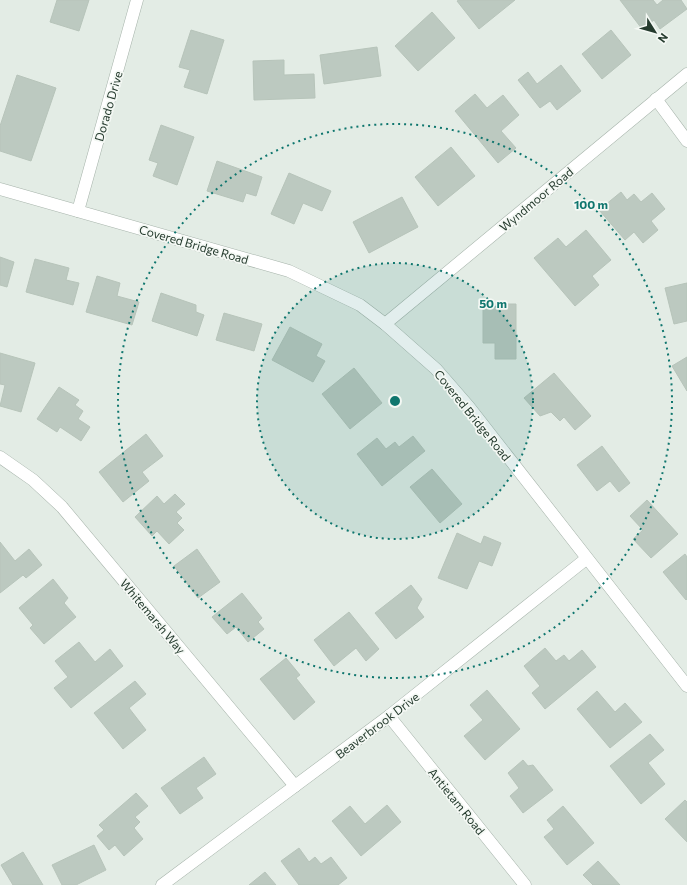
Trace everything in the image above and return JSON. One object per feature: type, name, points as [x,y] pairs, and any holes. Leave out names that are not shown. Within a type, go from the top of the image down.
[{"type":"street","name":"Dorado Drive","points":[[78,211],[137,0]]},
{"type":"street","name":"Wyndmoor Road","points":[[385,324],[687,74]]},
{"type":"street","points":[[656,99],[687,141]]},
{"type":"street","name":"Covered Bridge Road","points":[[0,189],[290,271],[360,305],[385,324],[436,369],[468,407],[687,686]]},
{"type":"street","name":"Whitemarsh Way","points":[[0,457],[33,480],[62,507],[295,786]]},
{"type":"street","name":"Beaverbrook Drive","points":[[162,885],[389,716],[586,559]]},
{"type":"street","name":"Antietam Road","points":[[389,716],[525,885]]},
{"type":"building","points":[[57,0],[89,0],[79,31],[50,22]]},
{"type":"building","points":[[515,0],[479,29],[457,1]]},
{"type":"building","points":[[620,0],[653,0],[657,5],[663,0],[681,0],[687,9],[660,29],[654,20],[642,29]]},
{"type":"building","points":[[432,12],[455,38],[418,71],[395,46]]},
{"type":"building","points":[[191,30],[224,40],[207,94],[184,87],[190,70],[179,67]]},
{"type":"building","points":[[611,30],[631,55],[602,79],[582,54]]},
{"type":"building","points":[[377,47],[381,76],[324,84],[320,55]]},
{"type":"building","points":[[284,60],[284,75],[314,74],[315,98],[254,100],[253,61]]},
{"type":"building","points":[[561,65],[581,91],[557,110],[550,101],[540,108],[518,80],[528,72],[537,84]]},
{"type":"building","points":[[17,75],[56,88],[31,161],[0,151],[0,126]]},
{"type":"building","points":[[475,94],[487,108],[503,95],[519,115],[501,131],[516,148],[498,163],[455,111]]},
{"type":"building","points":[[161,125],[194,137],[177,185],[153,176],[158,163],[149,160]]},
{"type":"building","points":[[451,147],[475,176],[438,206],[415,177]]},
{"type":"building","points":[[217,161],[262,177],[256,196],[246,193],[243,202],[207,191]]},
{"type":"building","points":[[289,173],[331,191],[322,211],[303,203],[294,224],[271,214]]},
{"type":"building","points":[[621,192],[627,200],[634,194],[641,202],[652,193],[665,209],[651,221],[658,230],[643,243],[634,232],[625,240],[599,210]]},
{"type":"building","points":[[402,197],[418,227],[369,253],[353,222]]},
{"type":"building","points":[[586,230],[611,260],[592,276],[599,285],[575,306],[534,258],[558,238],[566,247]]},
{"type":"building","points":[[0,257],[14,262],[7,287],[0,285]]},
{"type":"building","points":[[35,259],[69,268],[66,280],[79,283],[73,305],[26,292]]},
{"type":"building","points":[[97,276],[120,283],[117,296],[139,302],[132,325],[86,312]]},
{"type":"building","points":[[687,283],[687,321],[674,324],[665,288]]},
{"type":"building","points":[[161,293],[196,305],[196,312],[204,315],[197,336],[152,321]]},
{"type":"building","points":[[483,304],[516,304],[516,359],[495,359],[495,343],[483,343]]},
{"type":"building","points":[[224,313],[262,324],[254,351],[216,340]]},
{"type":"building","points":[[290,327],[322,344],[316,356],[325,361],[313,382],[272,360]]},
{"type":"building","points":[[0,353],[35,363],[21,412],[0,406],[5,385],[0,384]]},
{"type":"building","points":[[687,357],[687,391],[672,366]]},
{"type":"building","points":[[354,368],[382,403],[350,429],[322,394]]},
{"type":"building","points":[[554,373],[591,416],[575,430],[564,417],[560,421],[551,412],[540,416],[524,398]]},
{"type":"building","points":[[59,387],[79,400],[75,405],[83,411],[78,419],[90,427],[81,441],[60,427],[57,432],[37,419]]},
{"type":"building","points":[[146,434],[163,456],[142,472],[149,481],[123,502],[99,472]]},
{"type":"building","points":[[413,436],[425,451],[382,486],[357,454],[377,438],[386,449],[395,442],[399,447]]},
{"type":"building","points":[[602,446],[630,483],[619,492],[610,481],[597,491],[577,465]]},
{"type":"building","points":[[432,469],[462,504],[440,523],[410,487]]},
{"type":"building","points":[[175,494],[185,504],[176,512],[182,518],[177,523],[184,530],[169,544],[157,531],[152,536],[135,517],[157,496],[164,504]]},
{"type":"building","points":[[647,500],[678,534],[651,558],[633,539],[643,530],[630,516]]},
{"type":"building","points":[[457,533],[481,544],[484,536],[501,543],[492,566],[479,561],[467,589],[438,578]]},
{"type":"building","points":[[0,542],[15,561],[29,549],[42,565],[26,578],[23,575],[0,593]]},
{"type":"building","points":[[197,549],[220,582],[198,598],[174,566]]},
{"type":"building","points":[[685,554],[687,557],[686,600],[663,572]]},
{"type":"building","points":[[53,579],[68,598],[64,603],[76,617],[44,644],[30,628],[33,625],[19,608]]},
{"type":"building","points":[[411,585],[422,599],[417,608],[424,617],[396,639],[375,613]]},
{"type":"building","points":[[242,593],[262,618],[258,622],[264,629],[248,642],[236,627],[227,634],[212,617]]},
{"type":"building","points":[[349,612],[379,649],[366,661],[356,648],[334,666],[314,640]]},
{"type":"building","points":[[79,642],[95,662],[110,649],[123,666],[71,708],[54,688],[68,677],[55,661]]},
{"type":"building","points":[[545,648],[556,661],[564,655],[569,661],[582,650],[596,667],[545,709],[532,693],[540,686],[524,666]]},
{"type":"building","points":[[286,658],[300,675],[296,678],[315,702],[294,720],[260,679]]},
{"type":"building","points":[[135,681],[146,694],[129,708],[146,730],[123,749],[94,713]]},
{"type":"building","points":[[487,690],[520,729],[485,760],[464,736],[483,720],[470,705]]},
{"type":"building","points":[[597,691],[615,712],[625,703],[642,722],[610,748],[577,709]]},
{"type":"building","points":[[650,734],[664,750],[648,763],[665,784],[641,804],[610,766]]},
{"type":"building","points":[[204,757],[216,774],[196,788],[203,798],[180,814],[161,788]]},
{"type":"building","points":[[523,760],[528,766],[533,765],[553,790],[523,813],[510,796],[519,788],[508,773]]},
{"type":"building","points":[[136,793],[148,806],[135,817],[140,822],[134,828],[143,839],[124,856],[115,845],[109,850],[97,836],[104,830],[99,825]]},
{"type":"building","points":[[685,800],[687,802],[687,842],[665,819]]},
{"type":"building","points":[[387,805],[401,822],[361,856],[332,821],[350,806],[365,824]]},
{"type":"building","points":[[563,806],[594,843],[567,865],[544,837],[554,829],[547,820]]},
{"type":"building","points":[[94,845],[106,870],[76,885],[62,885],[52,865]]},
{"type":"building","points":[[299,848],[309,862],[315,857],[321,864],[331,857],[347,878],[338,885],[299,885],[281,861]]},
{"type":"building","points":[[23,852],[43,885],[13,885],[1,865]]},
{"type":"building","points":[[598,861],[620,885],[593,885],[583,875]]},
{"type":"building","points":[[265,872],[276,885],[249,885]]}]
